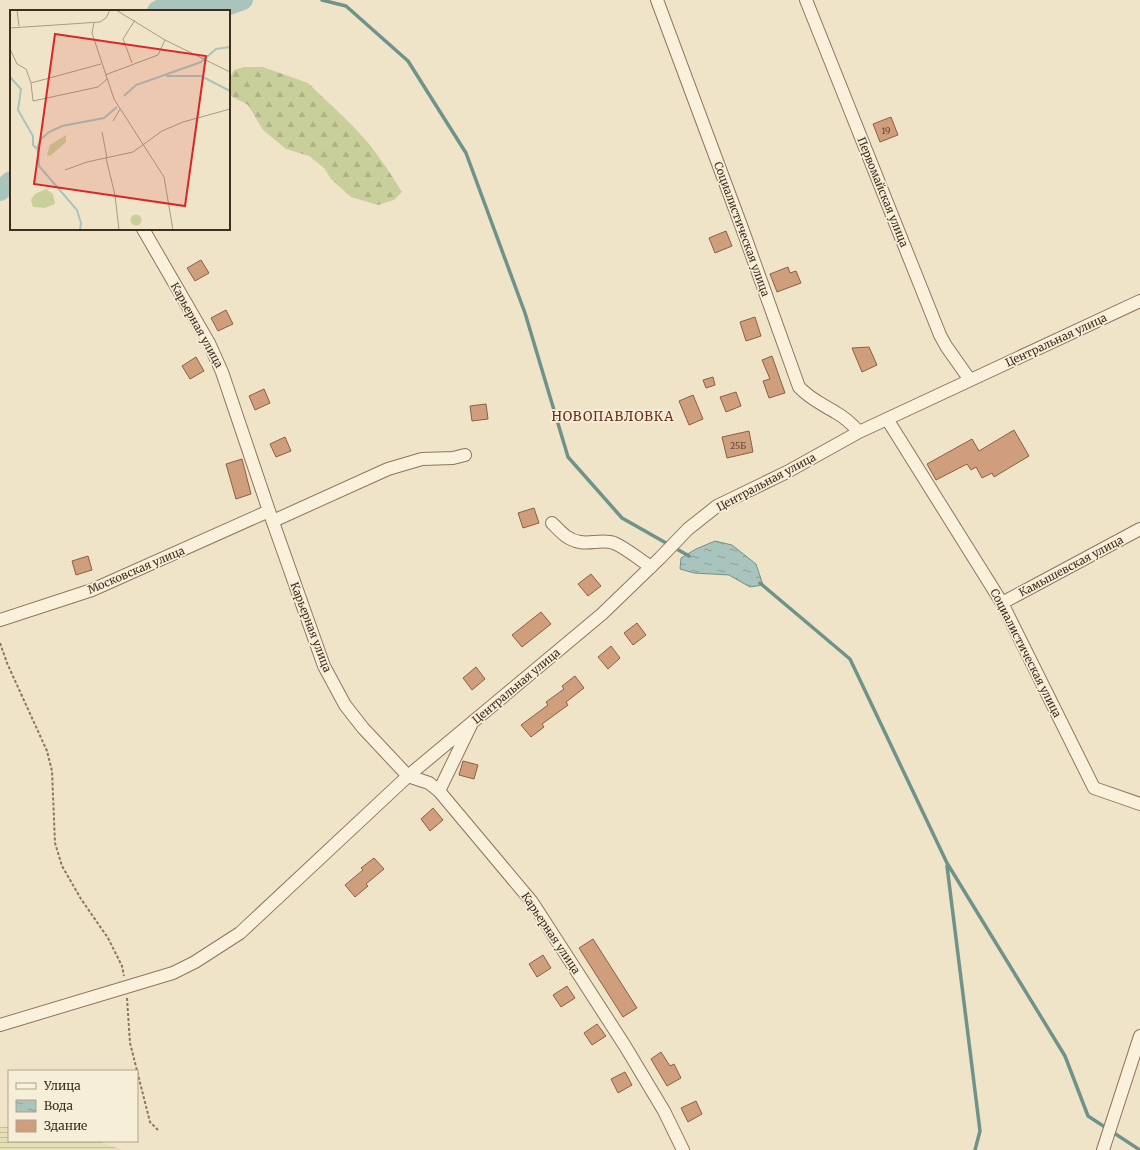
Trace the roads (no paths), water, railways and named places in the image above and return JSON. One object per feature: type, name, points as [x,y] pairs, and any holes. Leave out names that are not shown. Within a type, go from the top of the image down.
[{"type":"street","name":"Социалистическая улица","points":[[657,0],[742,228],[797,383],[806,395],[847,420],[859,432]]},
{"type":"street","name":"Первомайская улица","points":[[806,0],[940,335],[970,380]]},
{"type":"street","name":"Карьерная улица","points":[[144,230],[209,344],[222,372],[324,666],[345,705],[363,728],[408,776],[429,783],[439,791],[532,902],[664,1111],[683,1150]]},
{"type":"street","name":"Центральная улица","points":[[0,1025],[173,973],[195,962],[240,933],[408,776],[602,614],[656,563],[688,529],[717,506],[787,472],[859,432],[1140,301]]},
{"type":"street","name":"Социалистическая улица","points":[[888,419],[1002,603],[1094,788],[1140,804]]},
{"type":"street","name":"Московская улица","points":[[0,620],[92,590],[393,467],[422,459],[453,458],[465,455]]},
{"type":"street","points":[[552,523],[564,536],[570,539],[580,542],[602,541],[614,543],[656,563]]},
{"type":"street","name":"Камышевская улица","points":[[1002,603],[1140,529]]},
{"type":"street","points":[[439,791],[473,722]]},
{"type":"street","points":[[1103,1150],[1139,1039]]},
{"type":"water","points":[[715,541],[732,545],[756,564],[763,585],[750,587],[729,575],[694,573],[680,569],[681,558],[696,549]]},
{"type":"waterway","points":[[159,10],[177,8],[192,1],[207,7],[223,7],[243,0]]},
{"type":"waterway","points":[[322,0],[346,6],[408,61],[466,153],[525,313],[568,457],[622,518],[689,556]]},
{"type":"waterway","points":[[0,191],[10,182]]},
{"type":"waterway","points":[[760,583],[850,659],[947,863],[1065,1056],[1088,1116],[1140,1150]]},
{"type":"waterway","points":[[947,866],[980,1131],[975,1150]]},
{"type":"district","name":"НОВОПАВЛОВКА","points":[[613,416]]}]
